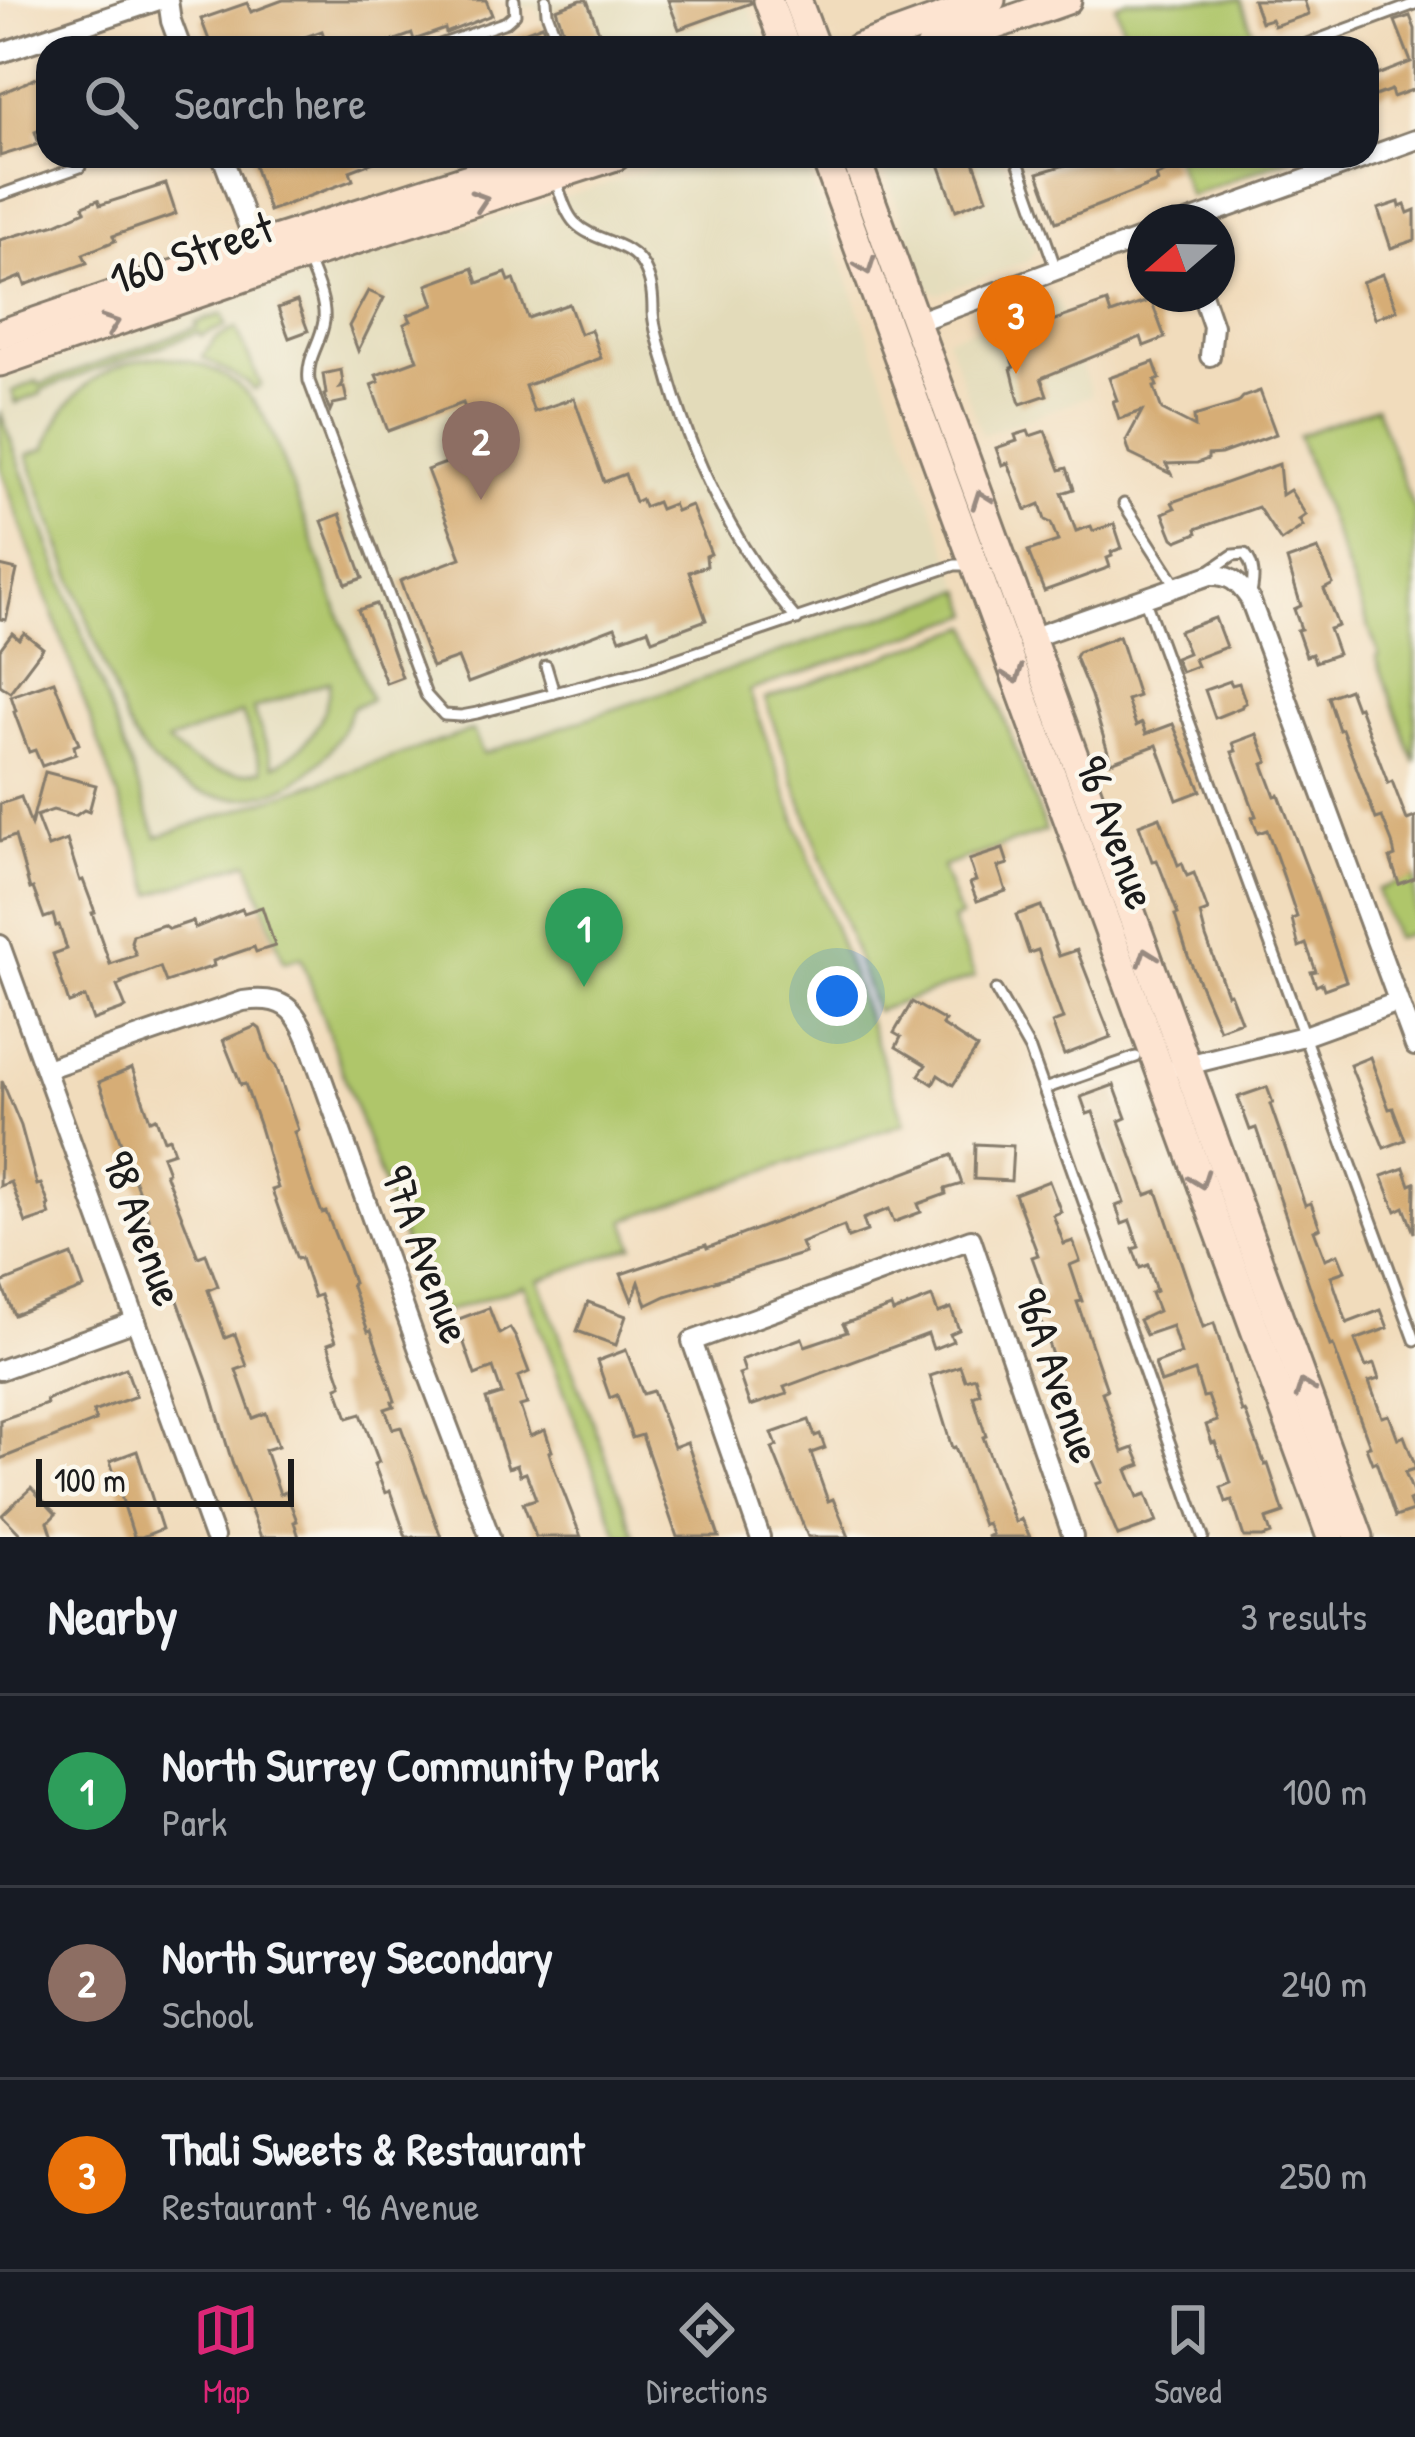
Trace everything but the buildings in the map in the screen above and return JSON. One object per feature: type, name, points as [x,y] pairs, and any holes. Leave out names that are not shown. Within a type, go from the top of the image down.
[{"type":"main road","points":[[768,0],[782,36]]},
{"type":"main road","points":[[797,0],[810,36]]},
{"type":"main road","points":[[891,36],[991,0]]},
{"type":"main road","points":[[983,36],[1067,0]]},
{"type":"main road","name":"160 Street","points":[[0,334],[256,246],[539,168]]},
{"type":"main road","name":"160 Street","points":[[0,362],[541,168]]},
{"type":"main road","name":"96 Avenue","points":[[829,168],[1331,1537]]},
{"type":"main road","name":"96 Avenue","points":[[859,168],[1031,638],[1161,1064],[1359,1537]]},
{"type":"main road","points":[[1292,1430],[1319,1470],[1344,1537]]},
{"type":"street","points":[[51,36],[159,0]]},
{"type":"street","points":[[168,0],[177,36]]},
{"type":"street","points":[[0,53],[36,41]]},
{"type":"street","points":[[1379,153],[1415,140]]},
{"type":"street","points":[[226,168],[256,246]]},
{"type":"street","points":[[1235,205],[1337,168]]},
{"type":"street","points":[[916,322],[1127,243]]},
{"type":"street","points":[[1208,312],[1213,326],[1210,356]]},
{"type":"street","points":[[1031,638],[1176,585],[1222,574],[1232,578],[1250,598],[1415,1046]]},
{"type":"street","name":"98 Avenue","points":[[0,945],[214,1537]]},
{"type":"street","name":"97A Avenue","points":[[46,1070],[243,1000],[266,999],[296,1013],[490,1537]]},
{"type":"street","points":[[1161,1064],[1304,1036],[1398,1002]]},
{"type":"street","name":"96A Avenue","points":[[760,1537],[692,1341],[971,1239],[1073,1537]]},
{"type":"street","points":[[0,1370],[136,1321]]},
{"type":"lane","points":[[466,36],[506,22],[514,14],[514,0]]},
{"type":"lane","points":[[546,0],[556,36]]},
{"type":"lane","points":[[1328,36],[1415,4]]},
{"type":"lane","points":[[0,195],[77,168]]},
{"type":"lane","points":[[547,168],[578,226],[629,251],[644,267],[668,374],[695,449],[747,551],[797,620]]},
{"type":"lane","points":[[1020,168],[1056,269]]},
{"type":"lane","points":[[306,256],[324,308],[322,329],[307,368],[309,380],[426,695],[444,715],[461,716],[647,669],[945,568],[974,565],[996,576],[1020,609]]},
{"type":"lane","points":[[1124,505],[1176,585]]},
{"type":"lane","points":[[1199,579],[1233,555],[1245,554],[1254,574],[1250,598]]},
{"type":"lane","points":[[1144,598],[1415,1340]]},
{"type":"lane","points":[[546,666],[554,693]]},
{"type":"lane","points":[[996,990],[1030,1050],[1203,1537]]},
{"type":"lane","points":[[1044,1089],[1161,1064]]},
{"type":"shaded area","points":[[517,0],[746,0],[760,36],[548,36],[536,5],[520,9]]},
{"type":"shaded area","points":[[658,168],[806,168],[963,590],[482,754],[472,730],[156,838],[0,411],[0,381],[265,289]]},
{"type":"shaded area","points":[[884,168],[1005,168],[1036,250],[1026,262],[938,294],[927,288]]},
{"type":"shaded area","points":[[1057,299],[1092,395],[982,435],[947,338]]},
{"type":"green space","points":[[1128,0],[1241,0],[1254,36],[1127,36],[1115,5]]},
{"type":"green space","points":[[1178,168],[1263,168],[1189,196]]},
{"type":"green space","points":[[222,314],[226,326],[201,336],[199,332],[16,403],[12,391],[37,381],[39,385]]},
{"type":"green space","points":[[236,328],[261,385],[254,390],[202,357],[216,339]]},
{"type":"green space","points":[[179,359],[214,370],[242,390],[265,418],[371,700],[352,707],[333,745],[308,773],[277,790],[243,798],[209,795],[177,781],[148,756],[125,721],[27,455],[46,448],[63,411],[88,384],[139,360]],"holes":[[[330,681],[314,731],[297,751],[274,766],[253,709]],[[242,713],[263,770],[211,769],[167,742]]]},
{"type":"green space","points":[[1376,407],[1415,513],[1415,763],[1298,436]]},
{"type":"green space","points":[[0,411],[157,837],[473,730],[483,754],[963,590],[972,614],[749,691],[905,1123],[625,1220],[634,1246],[539,1280],[636,1537],[619,1537],[524,1285],[431,1317],[301,957],[284,962],[248,862],[153,894],[0,466]]},
{"type":"green space","points":[[970,626],[1046,831],[942,867],[960,917],[952,920],[975,977],[876,1011],[765,699]]},
{"type":"green space","points":[[1415,876],[1415,931],[1395,939],[1377,890]]},
{"type":"place","name":"Thali Sweets & Restaurant","points":[[1016,374]]},
{"type":"place","name":"North Surrey Secondary","points":[[481,500]]},
{"type":"place","name":"North Surrey Community Park","points":[[584,987]]}]
